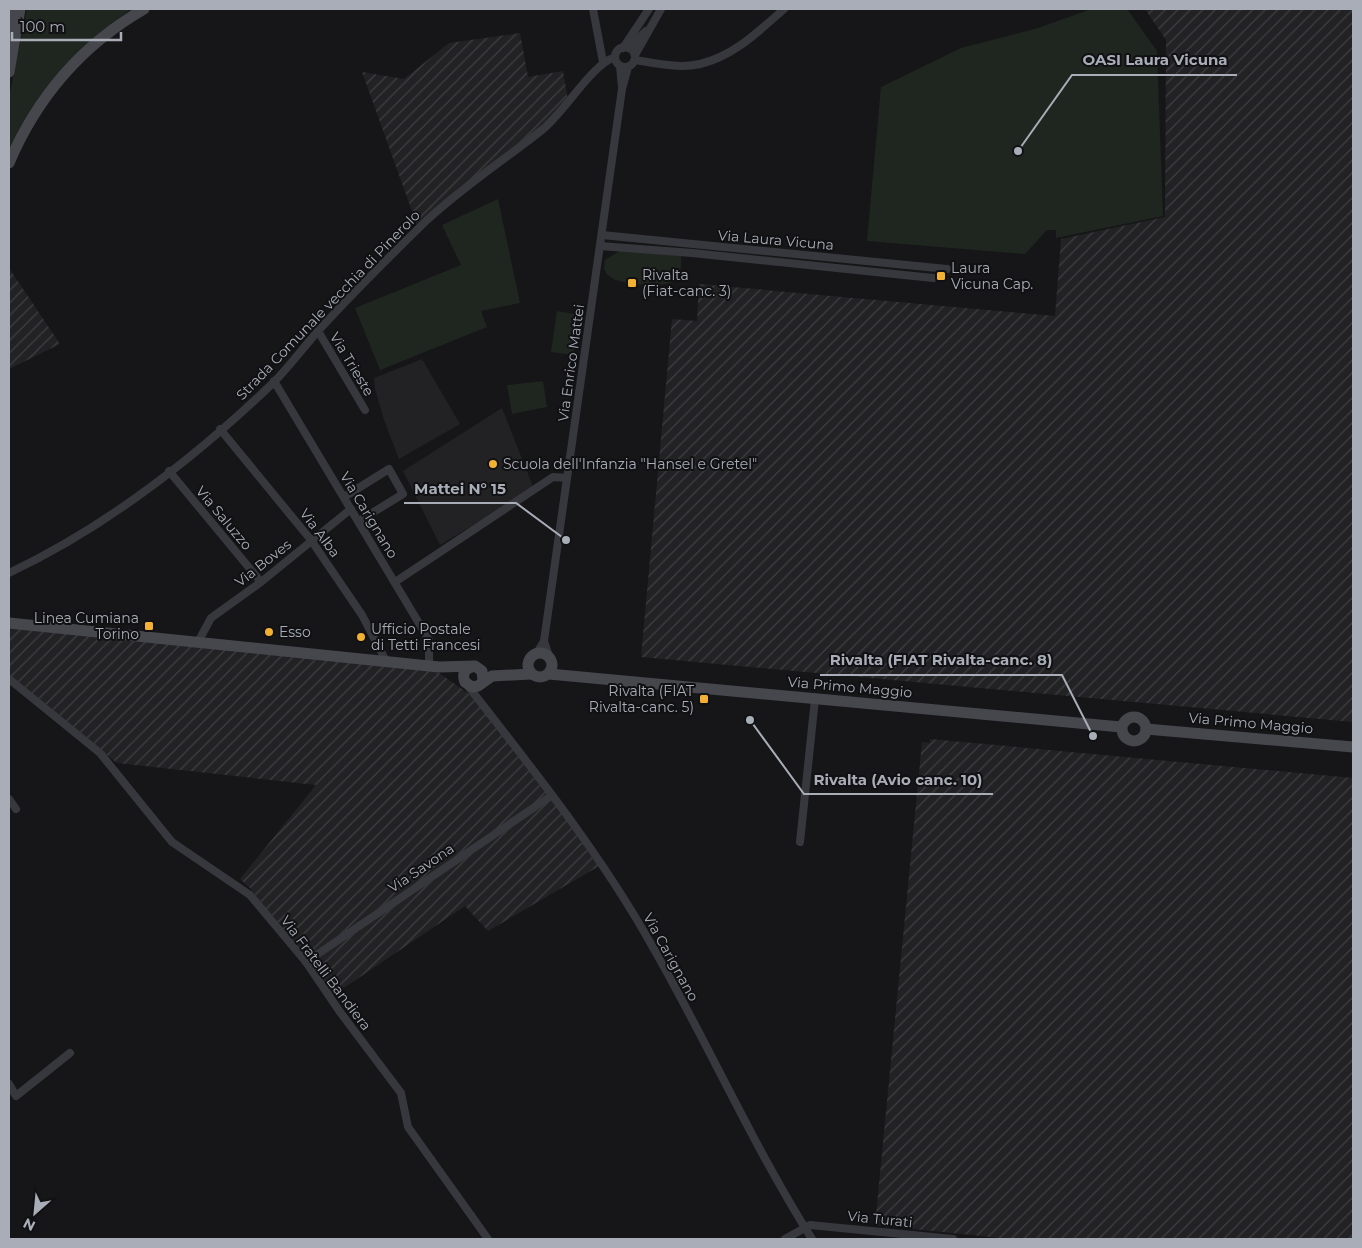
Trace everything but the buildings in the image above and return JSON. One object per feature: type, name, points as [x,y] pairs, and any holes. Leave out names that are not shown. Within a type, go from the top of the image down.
[{"type":"main road","points":[[9,72],[12,9]]},
{"type":"main road","points":[[12,32],[20,9]]},
{"type":"main road","points":[[9,163],[36,110],[57,80],[90,46],[144,9]]},
{"type":"main road","points":[[9,623],[434,666],[516,669],[528,662],[537,653],[550,665],[542,678],[531,674],[492,676],[475,687],[434,666]]},
{"type":"main road","points":[[528,662],[531,674]]},
{"type":"main road","name":"Via Primo Maggio","points":[[550,665],[576,678],[1121,727]]},
{"type":"main road","points":[[475,667],[483,674],[483,681]]},
{"type":"main road","points":[[465,682],[465,671],[475,667]]},
{"type":"main road","points":[[1136,716],[1144,722],[1146,729],[1143,736],[1132,741],[1122,735],[1121,727],[1127,718],[1136,716]]},
{"type":"main road","name":"Via Primo Maggio","points":[[1146,729],[1353,748]]},
{"type":"street","points":[[593,9],[601,65]]},
{"type":"street","points":[[626,48],[649,9]]},
{"type":"street","points":[[635,58],[648,30],[661,9]]},
{"type":"street","points":[[648,30],[626,48],[618,50],[620,63],[635,58],[680,65],[700,64],[726,54],[747,41],[784,9]]},
{"type":"street","points":[[626,48],[635,58]]},
{"type":"street","name":"Strada Comunale vecchia di Pinerolo","points":[[9,573],[35,560],[103,519],[169,471],[220,429],[274,381],[318,331],[428,220],[544,128],[601,65],[620,63]]},
{"type":"street","name":"Via Enrico Mattei","points":[[550,665],[544,641],[622,89],[620,63]]},
{"type":"street","name":"Via Laura Vicuna","points":[[602,235],[947,269]]},
{"type":"street","name":"Via Laura Vicuna","points":[[600,246],[692,253],[933,278]]},
{"type":"street","name":"Via Trieste","points":[[318,331],[365,410]]},
{"type":"street","name":"Via Carignano","points":[[274,381],[429,640],[434,666]]},
{"type":"street","name":"Via Alba","points":[[220,429],[311,540],[362,615],[386,661]]},
{"type":"street","points":[[344,497],[389,469],[403,494],[358,521]]},
{"type":"street","name":"Via Saluzzo","points":[[169,471],[261,582]]},
{"type":"street","points":[[395,582],[553,477],[567,478]]},
{"type":"street","name":"Via Boves","points":[[198,642],[210,618],[261,582],[351,509]]},
{"type":"street","name":"Via Enrico Mattei","points":[[537,653],[544,641]]},
{"type":"street","name":"Via Fratelli Bandiera","points":[[9,679],[100,753],[172,842],[250,895],[306,962],[340,1012],[401,1093],[408,1127],[488,1239]]},
{"type":"street","points":[[482,703],[480,690],[483,681]]},
{"type":"street","name":"Via Carignano","points":[[465,682],[601,864],[651,944],[812,1239]]},
{"type":"street","points":[[800,842],[814,699]]},
{"type":"street","name":"Via Savona","points":[[306,962],[551,796]]},
{"type":"street","points":[[9,799],[16,809]]},
{"type":"street","points":[[9,1084],[16,1096],[70,1053]]},
{"type":"street","name":"Via Turati","points":[[804,1227],[810,1224],[897,1236],[953,1239]]},
{"type":"street","points":[[785,1239],[804,1227]]},
{"type":"shaded area","points":[[27,9],[131,9],[94,38],[60,71],[31,108],[9,151],[9,97]]},
{"type":"shaded area","points":[[1091,9],[1127,9],[1157,51],[1163,216],[1056,238],[1056,230],[1047,230],[1025,254],[867,241],[881,87],[961,48],[1038,28]]},
{"type":"shaded area","points":[[1145,9],[1353,9],[1353,722],[641,657],[672,319],[697,321],[699,284],[1055,316],[1061,239],[1165,217],[1166,40]]},
{"type":"shaded area","points":[[520,33],[528,77],[563,71],[568,100],[543,125],[417,225],[362,72],[404,79],[449,43]]},
{"type":"shaded area","points":[[498,199],[520,303],[481,311],[487,327],[380,370],[355,308],[461,265],[442,225]]},
{"type":"shaded area","points":[[621,250],[681,256],[679,277],[672,282],[656,285],[626,283],[612,278],[604,269],[605,260]]},
{"type":"shaded area","points":[[9,268],[60,344],[9,369]]},
{"type":"shaded area","points":[[557,311],[580,315],[573,355],[551,352]]},
{"type":"shaded area","points":[[422,359],[460,424],[399,459],[384,420],[375,389],[374,378]]},
{"type":"shaded area","points":[[543,381],[547,407],[512,414],[507,385]]},
{"type":"shaded area","points":[[502,408],[534,489],[440,545],[403,471]]},
{"type":"shaded area","points":[[9,623],[429,666],[482,703],[601,865],[488,931],[465,906],[332,996],[250,888],[240,879],[316,785],[117,763],[9,679]]},
{"type":"shaded area","points":[[930,739],[1353,778],[1353,1239],[1009,1239],[875,1225],[922,742],[930,743]]},
{"type":"place","name":"OASI Laura Vicuna","points":[[1018,151]]},
{"type":"place","name":"Laura Vicuna Cap.","points":[[941,276]]},
{"type":"place","name":"Rivalta (Fiat-canc. 3)","points":[[632,283]]},
{"type":"place","name":"Scuola dell'Infanzia \"Hansel e Gretel\"","points":[[493,464]]},
{"type":"place","name":"Mattei N° 15","points":[[566,540]]},
{"type":"place","name":"Linea Cumiana Torino","points":[[149,626]]},
{"type":"place","name":"Esso","points":[[269,632]]},
{"type":"place","name":"Ufficio Postale di Tetti Francesi","points":[[361,637]]},
{"type":"place","name":"Rivalta (FIAT Rivalta-canc. 5)","points":[[704,699]]},
{"type":"place","name":"Rivalta (Avio canc. 10)","points":[[750,720]]},
{"type":"place","name":"Rivalta (FIAT Rivalta-canc. 8)","points":[[1093,736]]}]
